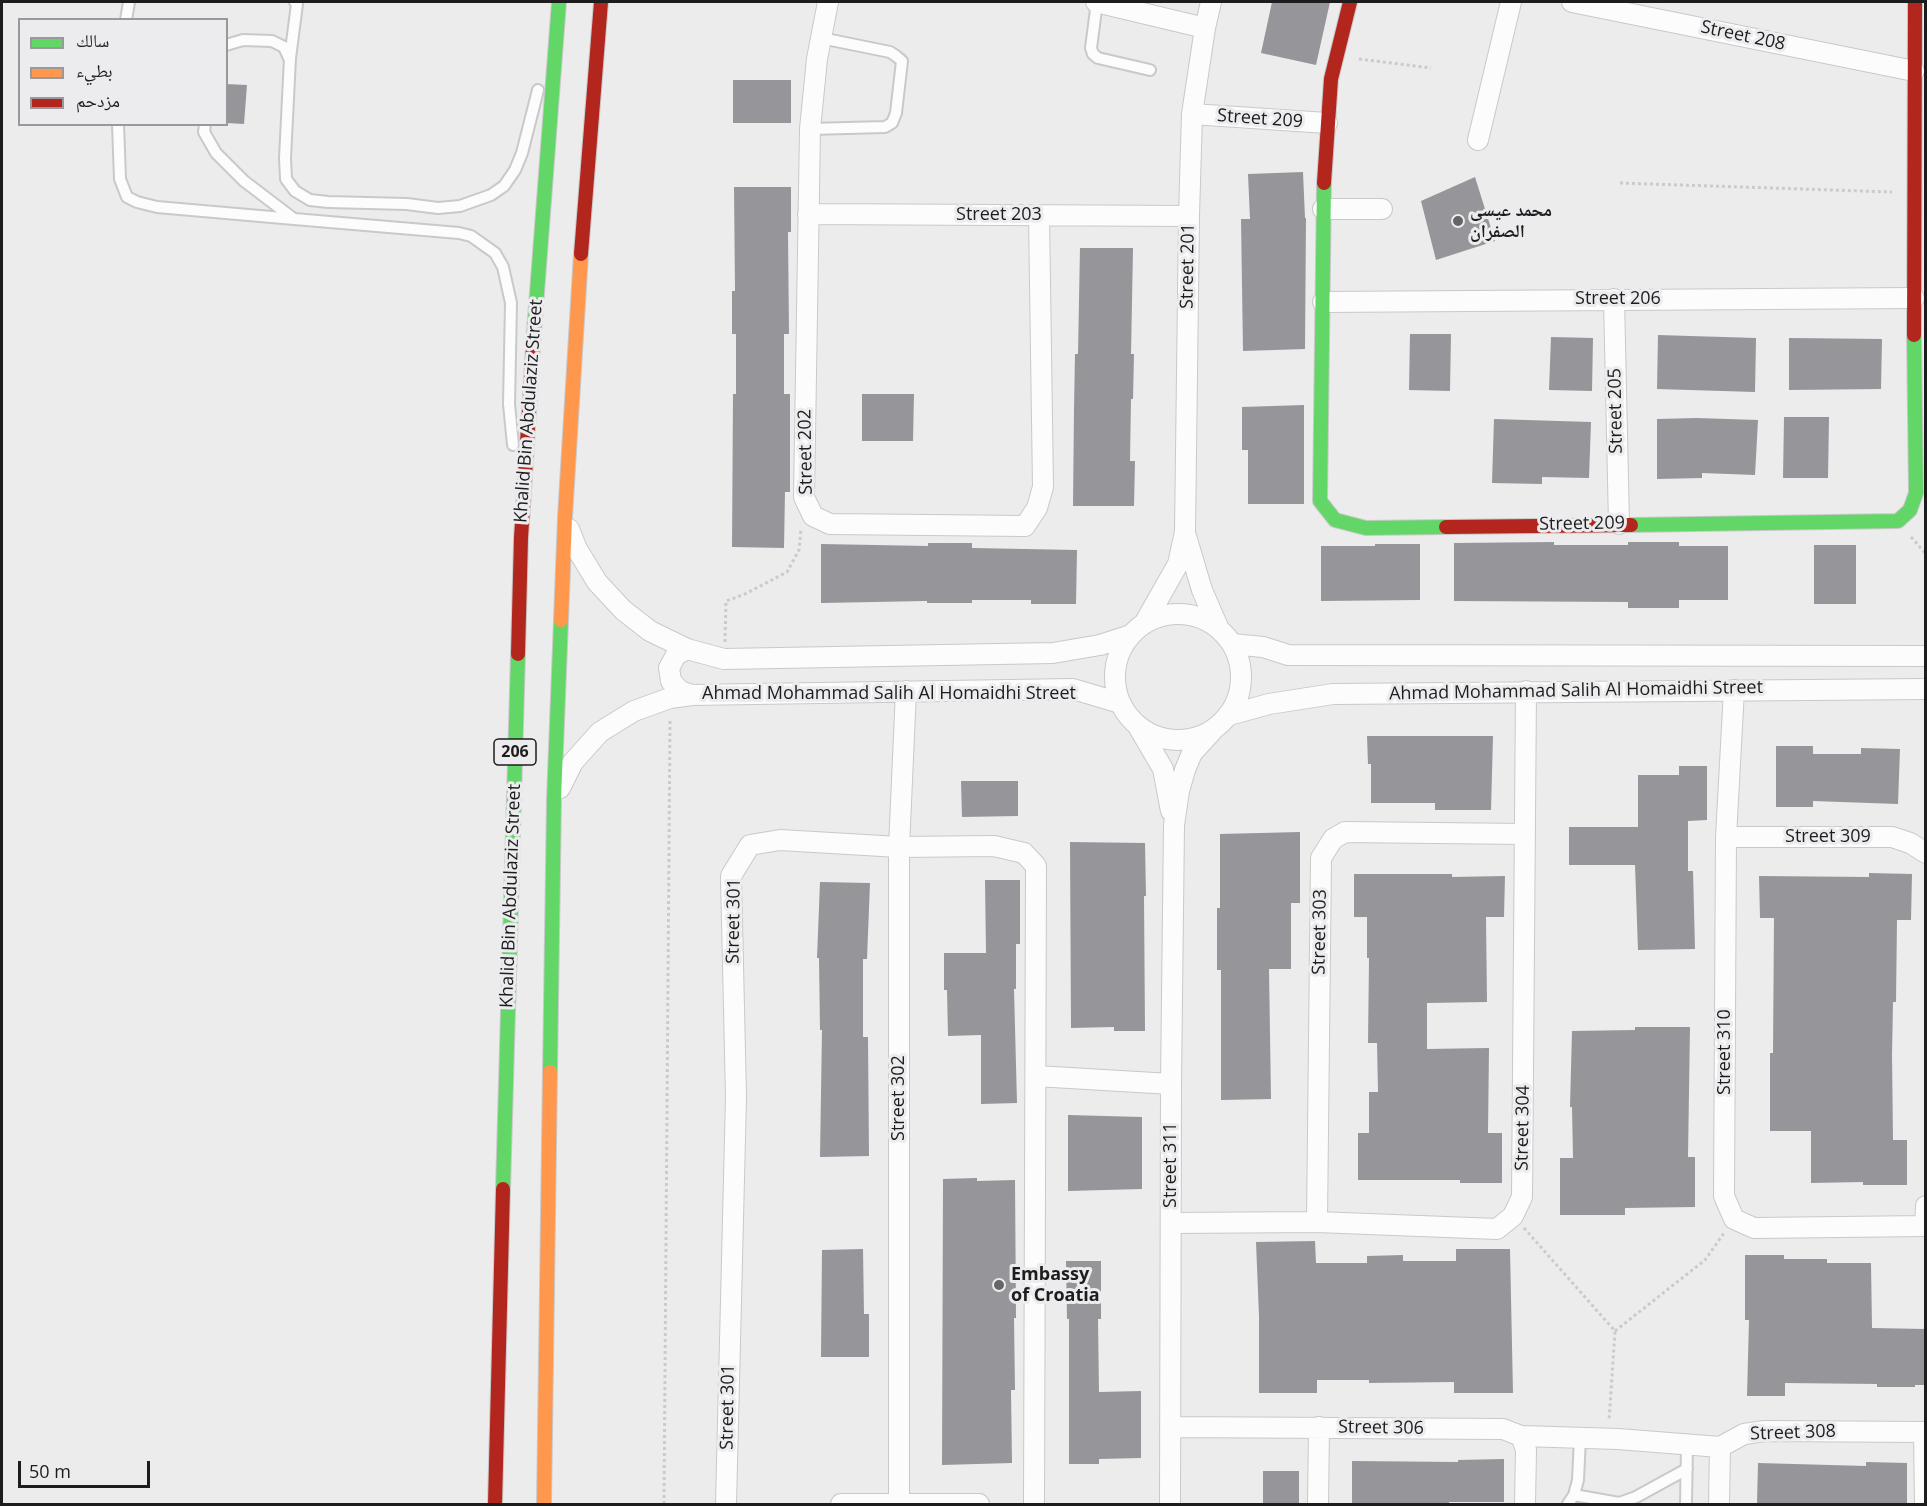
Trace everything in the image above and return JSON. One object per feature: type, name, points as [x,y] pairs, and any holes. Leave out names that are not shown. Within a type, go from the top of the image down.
[{"type":"main road","name":"Khalid Bin Abdulaziz Street","points":[[495,1504],[521,538],[541,220],[558,2]]},
{"type":"main road","name":"206","points":[[544,1504],[555,799],[565,517],[583,216],[601,2]]},
{"type":"main road","name":"Street 209","points":[[1350,2],[1331,79],[1327,123],[1323,209],[1320,501],[1335,520],[1366,528],[1898,521],[1910,510],[1916,493],[1914,298],[1920,193],[1914,71],[1915,2]]},
{"type":"street","name":"Street 202","points":[[828,2],[821,38],[810,129],[804,497],[813,516],[830,524],[1025,526],[1037,508],[1043,486],[1039,214]]},
{"type":"street","points":[[1096,2],[1205,28]]},
{"type":"street","name":"Street 201","points":[[1138,629],[1178,564],[1185,532],[1192,114],[1211,2]]},
{"type":"street","points":[[1478,140],[1511,2]]},
{"type":"street","name":"Street 208","points":[[1572,2],[1625,7],[1914,71]]},
{"type":"street","name":"Street 209","points":[[1192,114],[1327,123]]},
{"type":"street","points":[[1323,209],[1382,209]]},
{"type":"street","name":"Street 203","points":[[808,214],[1189,216]]},
{"type":"street","name":"Street 206","points":[[1323,302],[1914,298]]},
{"type":"street","name":"Street 205","points":[[1614,299],[1619,524]]},
{"type":"street","name":"Ahmad Mohammad Salih Al Homaidhi Street","points":[[565,517],[577,549],[597,582],[622,610],[650,631],[687,649],[724,659],[1053,653],[1100,645],[1138,629]]},
{"type":"street","name":"Street 201","points":[[1185,532],[1202,590],[1218,627]]},
{"type":"street","points":[[1180,614],[1201,618],[1218,627],[1232,644],[1241,672],[1237,700],[1229,715],[1213,730],[1194,739],[1172,741],[1138,727],[1120,703],[1116,688],[1115,666],[1119,654],[1138,629],[1165,615],[1180,614]]},
{"type":"street","name":"Ahmad Mohammad Salih Al Homaidhi Street","points":[[1232,644],[1263,647],[1288,655],[1926,656]]},
{"type":"street","name":"Ahmad Mohammad Salih Al Homaidhi Street","points":[[687,649],[676,656],[669,668],[671,681],[680,691],[692,695]]},
{"type":"street","name":"Ahmad Mohammad Salih Al Homaidhi Street","points":[[555,799],[573,762],[600,732],[633,711],[670,699],[692,695],[1073,689],[1120,703]]},
{"type":"street","name":"Ahmad Mohammad Salih Al Homaidhi Street","points":[[1229,715],[1269,704],[1333,694],[1926,689]]},
{"type":"street","name":"Street 310","points":[[1734,690],[1726,837],[1724,1196],[1734,1219]]},
{"type":"street","name":"Street 302","points":[[899,1504],[899,847],[906,691]]},
{"type":"street","name":"Street 304","points":[[1513,1216],[1522,1197],[1526,691]]},
{"type":"street","name":"Street 311","points":[[1138,727],[1163,769],[1174,825]]},
{"type":"street","name":"Street 311","points":[[1170,1504],[1174,825],[1185,770],[1192,753],[1213,730]]},
{"type":"street","name":"Street 303","points":[[1317,1222],[1321,858],[1333,839],[1345,832],[1525,834]]},
{"type":"street","name":"Street 309","points":[[1726,837],[1892,837],[1910,843],[1926,853]]},
{"type":"street","name":"Street 301","points":[[726,1504],[736,1097],[731,876],[750,845],[780,840],[899,847],[994,846],[1024,853],[1036,866],[1034,1504]]},
{"type":"street","points":[[1036,1076],[1171,1084]]},
{"type":"street","points":[[1734,1219],[1754,1228],[1925,1226],[1926,1206]]},
{"type":"street","points":[[1171,1223],[1317,1222],[1497,1229],[1513,1216]]},
{"type":"street","name":"Street 306","points":[[1170,1427],[1503,1429],[1521,1436],[1608,1439],[1720,1447]]},
{"type":"street","points":[[1318,1504],[1319,1427]]},
{"type":"street","name":"Street 308","points":[[1720,1447],[1744,1434],[1765,1431],[1925,1432]]},
{"type":"street","points":[[1925,1432],[1925,1504]]},
{"type":"street","points":[[1521,1436],[1526,1450],[1525,1504]]},
{"type":"street","points":[[1719,1504],[1720,1447]]},
{"type":"street","points":[[841,1504],[979,1504]]},
{"type":"lane","points":[[126,18],[129,2]]},
{"type":"lane","points":[[295,2],[297,4],[290,58],[286,179],[295,191],[310,200],[407,204],[438,208],[460,206],[491,195],[504,186],[515,170],[522,153],[558,2]]},
{"type":"lane","points":[[1096,2],[1090,48],[1093,54],[1098,58],[1150,70]]},
{"type":"lane","points":[[810,129],[885,127],[892,123],[896,113],[902,61],[890,52],[821,38]]},
{"type":"lane","points":[[228,44],[243,40],[272,41],[284,47],[290,58]]},
{"type":"lane","points":[[118,126],[120,179],[128,197],[137,202],[157,207],[459,233],[471,236],[495,253],[503,267],[511,303],[509,404],[521,538]]},
{"type":"lane","points":[[205,126],[204,132],[216,153],[244,180],[294,219]]},
{"type":"lane","points":[[1580,1438],[1580,1467],[1571,1500],[1619,1503],[1636,1497],[1687,1469]]},
{"type":"lane","points":[[1686,1504],[1687,1444]]},
{"type":"path","points":[[1336,57],[1431,68]]},
{"type":"path","points":[[1620,183],[1920,193]]},
{"type":"path","points":[[724,659],[726,601],[745,594],[787,572],[799,550],[801,529]]},
{"type":"path","points":[[664,1504],[670,699]]},
{"type":"path","points":[[1513,1216],[1615,1331],[1608,1439]]},
{"type":"path","points":[[1615,1331],[1705,1260],[1734,1219]]},
{"type":"building","points":[[1272,2],[1330,2],[1316,65],[1261,53]]},
{"type":"building","points":[[733,80],[791,80],[791,123],[733,123]]},
{"type":"building","points":[[228,84],[247,85],[244,124],[228,123]]},
{"type":"building","points":[[1303,172],[1306,218],[1305,349],[1243,351],[1241,219],[1250,219],[1248,174]]},
{"type":"building","name":"محمد عيسى الصفران","points":[[1475,177],[1495,241],[1436,260],[1421,201]]},
{"type":"building","points":[[734,187],[791,187],[791,232],[788,232],[789,334],[784,334],[784,394],[790,394],[790,492],[785,492],[784,548],[732,547],[733,394],[736,394],[736,334],[732,334],[732,291],[735,291]]},
{"type":"building","points":[[1080,248],[1133,248],[1131,354],[1134,354],[1130,461],[1135,461],[1134,506],[1073,506],[1075,354],[1078,354]]},
{"type":"building","points":[[1410,334],[1451,334],[1450,391],[1409,390]]},
{"type":"building","points":[[1658,335],[1756,338],[1755,392],[1657,389]]},
{"type":"building","points":[[1551,337],[1593,338],[1592,391],[1549,390]]},
{"type":"building","points":[[1789,338],[1882,339],[1881,389],[1789,390]]},
{"type":"building","points":[[862,394],[914,394],[913,441],[862,441]]},
{"type":"building","points":[[1304,405],[1304,504],[1248,504],[1248,450],[1242,450],[1242,407]]},
{"type":"building","points":[[1784,417],[1829,417],[1828,478],[1783,478]]},
{"type":"building","points":[[1494,419],[1591,422],[1589,478],[1542,477],[1542,484],[1492,483]]},
{"type":"building","points":[[1657,419],[1758,420],[1755,475],[1702,473],[1702,478],[1657,479]]},
{"type":"building","points":[[1554,542],[1554,545],[1679,542],[1679,546],[1728,546],[1728,600],[1679,600],[1679,608],[1628,608],[1628,602],[1454,601],[1454,543]]},
{"type":"building","points":[[928,543],[972,543],[972,548],[1077,550],[1076,604],[1031,604],[1031,600],[972,600],[972,603],[927,603],[927,601],[821,603],[821,544],[928,546]]},
{"type":"building","points":[[1375,544],[1420,544],[1420,600],[1321,601],[1321,546],[1375,546]]},
{"type":"building","points":[[1814,545],[1856,545],[1856,604],[1814,604]]},
{"type":"building","points":[[1367,736],[1493,736],[1491,810],[1435,810],[1435,803],[1371,803],[1371,764],[1368,764]]},
{"type":"building","points":[[1776,746],[1813,746],[1813,754],[1861,754],[1861,748],[1900,749],[1898,804],[1813,801],[1813,807],[1776,807]]},
{"type":"building","points":[[1679,766],[1707,766],[1707,820],[1688,821],[1688,871],[1693,871],[1695,949],[1638,950],[1635,865],[1569,865],[1569,827],[1638,827],[1638,775],[1679,775]]},
{"type":"building","points":[[961,781],[1018,781],[1018,816],[962,817]]},
{"type":"building","points":[[1300,832],[1300,903],[1291,903],[1291,969],[1269,969],[1271,1099],[1221,1100],[1221,970],[1217,970],[1220,834]]},
{"type":"building","points":[[1070,842],[1145,843],[1145,1031],[1114,1031],[1114,1027],[1071,1028]]},
{"type":"building","points":[[1869,873],[1912,874],[1911,920],[1897,920],[1896,1002],[1893,1002],[1892,1055],[1893,1140],[1907,1140],[1907,1185],[1863,1185],[1863,1182],[1811,1183],[1811,1131],[1770,1131],[1774,918],[1760,918],[1759,876],[1869,877]]},
{"type":"building","points":[[1354,874],[1505,876],[1504,917],[1486,917],[1487,1002],[1427,1003],[1427,1049],[1489,1048],[1488,1133],[1502,1133],[1502,1183],[1460,1183],[1460,1180],[1358,1180],[1358,1133],[1369,1133],[1369,1092],[1378,1092],[1377,1043],[1368,1043],[1367,917],[1354,917]]},
{"type":"building","points":[[985,880],[1020,880],[1020,944],[1016,944],[1016,989],[1014,989],[1017,1103],[981,1104],[981,1035],[948,1036],[944,953],[986,953]]},
{"type":"building","points":[[820,882],[870,883],[867,959],[863,959],[863,1037],[868,1037],[869,1156],[820,1157],[822,1030],[820,1030],[819,958],[817,958]]},
{"type":"building","points":[[1635,1027],[1690,1027],[1688,1157],[1695,1157],[1695,1207],[1625,1208],[1625,1215],[1560,1215],[1560,1158],[1573,1158],[1572,1107],[1570,1107],[1572,1031],[1635,1030]]},
{"type":"building","points":[[1068,1115],[1142,1117],[1142,1189],[1068,1191]]},
{"type":"building","points":[[977,1178],[977,1181],[1015,1180],[1016,1318],[1014,1318],[1015,1390],[1011,1390],[1012,1463],[942,1465],[943,1179]]},
{"type":"building","points":[[1315,1241],[1316,1263],[1367,1263],[1367,1256],[1403,1255],[1403,1261],[1456,1261],[1456,1249],[1510,1249],[1513,1393],[1454,1393],[1454,1382],[1369,1383],[1369,1380],[1317,1380],[1317,1393],[1259,1393],[1256,1242]]},
{"type":"building","points":[[863,1249],[864,1314],[869,1314],[869,1357],[821,1357],[822,1250]]},
{"type":"building","points":[[1745,1255],[1784,1255],[1784,1259],[1827,1259],[1827,1263],[1871,1263],[1872,1328],[1926,1329],[1926,1385],[1877,1387],[1877,1384],[1785,1383],[1785,1396],[1747,1396],[1749,1320],[1745,1320]]},
{"type":"building","points":[[1066,1261],[1101,1261],[1101,1319],[1098,1319],[1099,1392],[1141,1391],[1141,1458],[1099,1459],[1099,1464],[1069,1464],[1069,1319],[1067,1319]]},
{"type":"building","points":[[1504,1459],[1504,1502],[1352,1504],[1352,1461],[1458,1462],[1458,1460]]},
{"type":"building","points":[[1866,1462],[1907,1463],[1907,1504],[1757,1504],[1758,1463],[1866,1466]]},
{"type":"building","points":[[1263,1471],[1299,1471],[1299,1504],[1263,1504]]},
{"type":"traffic: fast","points":[[534,332],[559,2]]},
{"type":"traffic: fast","points":[[1324,183],[1320,501],[1335,520],[1366,528],[1446,527]]},
{"type":"traffic: fast","points":[[1631,525],[1898,521],[1910,510],[1916,493],[1914,335]]},
{"type":"traffic: fast","points":[[550,1072],[554,799],[561,620]]},
{"type":"traffic: fast","points":[[503,1189],[518,654]]},
{"type":"traffic: slow","points":[[561,620],[581,254]]},
{"type":"traffic: slow","points":[[544,1504],[550,1072]]},
{"type":"traffic: jam","points":[[581,254],[601,2]]},
{"type":"traffic: jam","points":[[1324,183],[1331,79],[1350,2]]},
{"type":"traffic: jam","points":[[1914,335],[1915,2]]},
{"type":"traffic: jam","points":[[518,654],[521,538],[534,332]]},
{"type":"traffic: jam","points":[[1446,527],[1631,525]]},
{"type":"traffic: jam","points":[[495,1504],[503,1189]]},
{"type":"place","name":"محمد عيسى الصفران","points":[[1458,221]]},
{"type":"place","name":"Embassy of Croatia","points":[[999,1285]]}]
